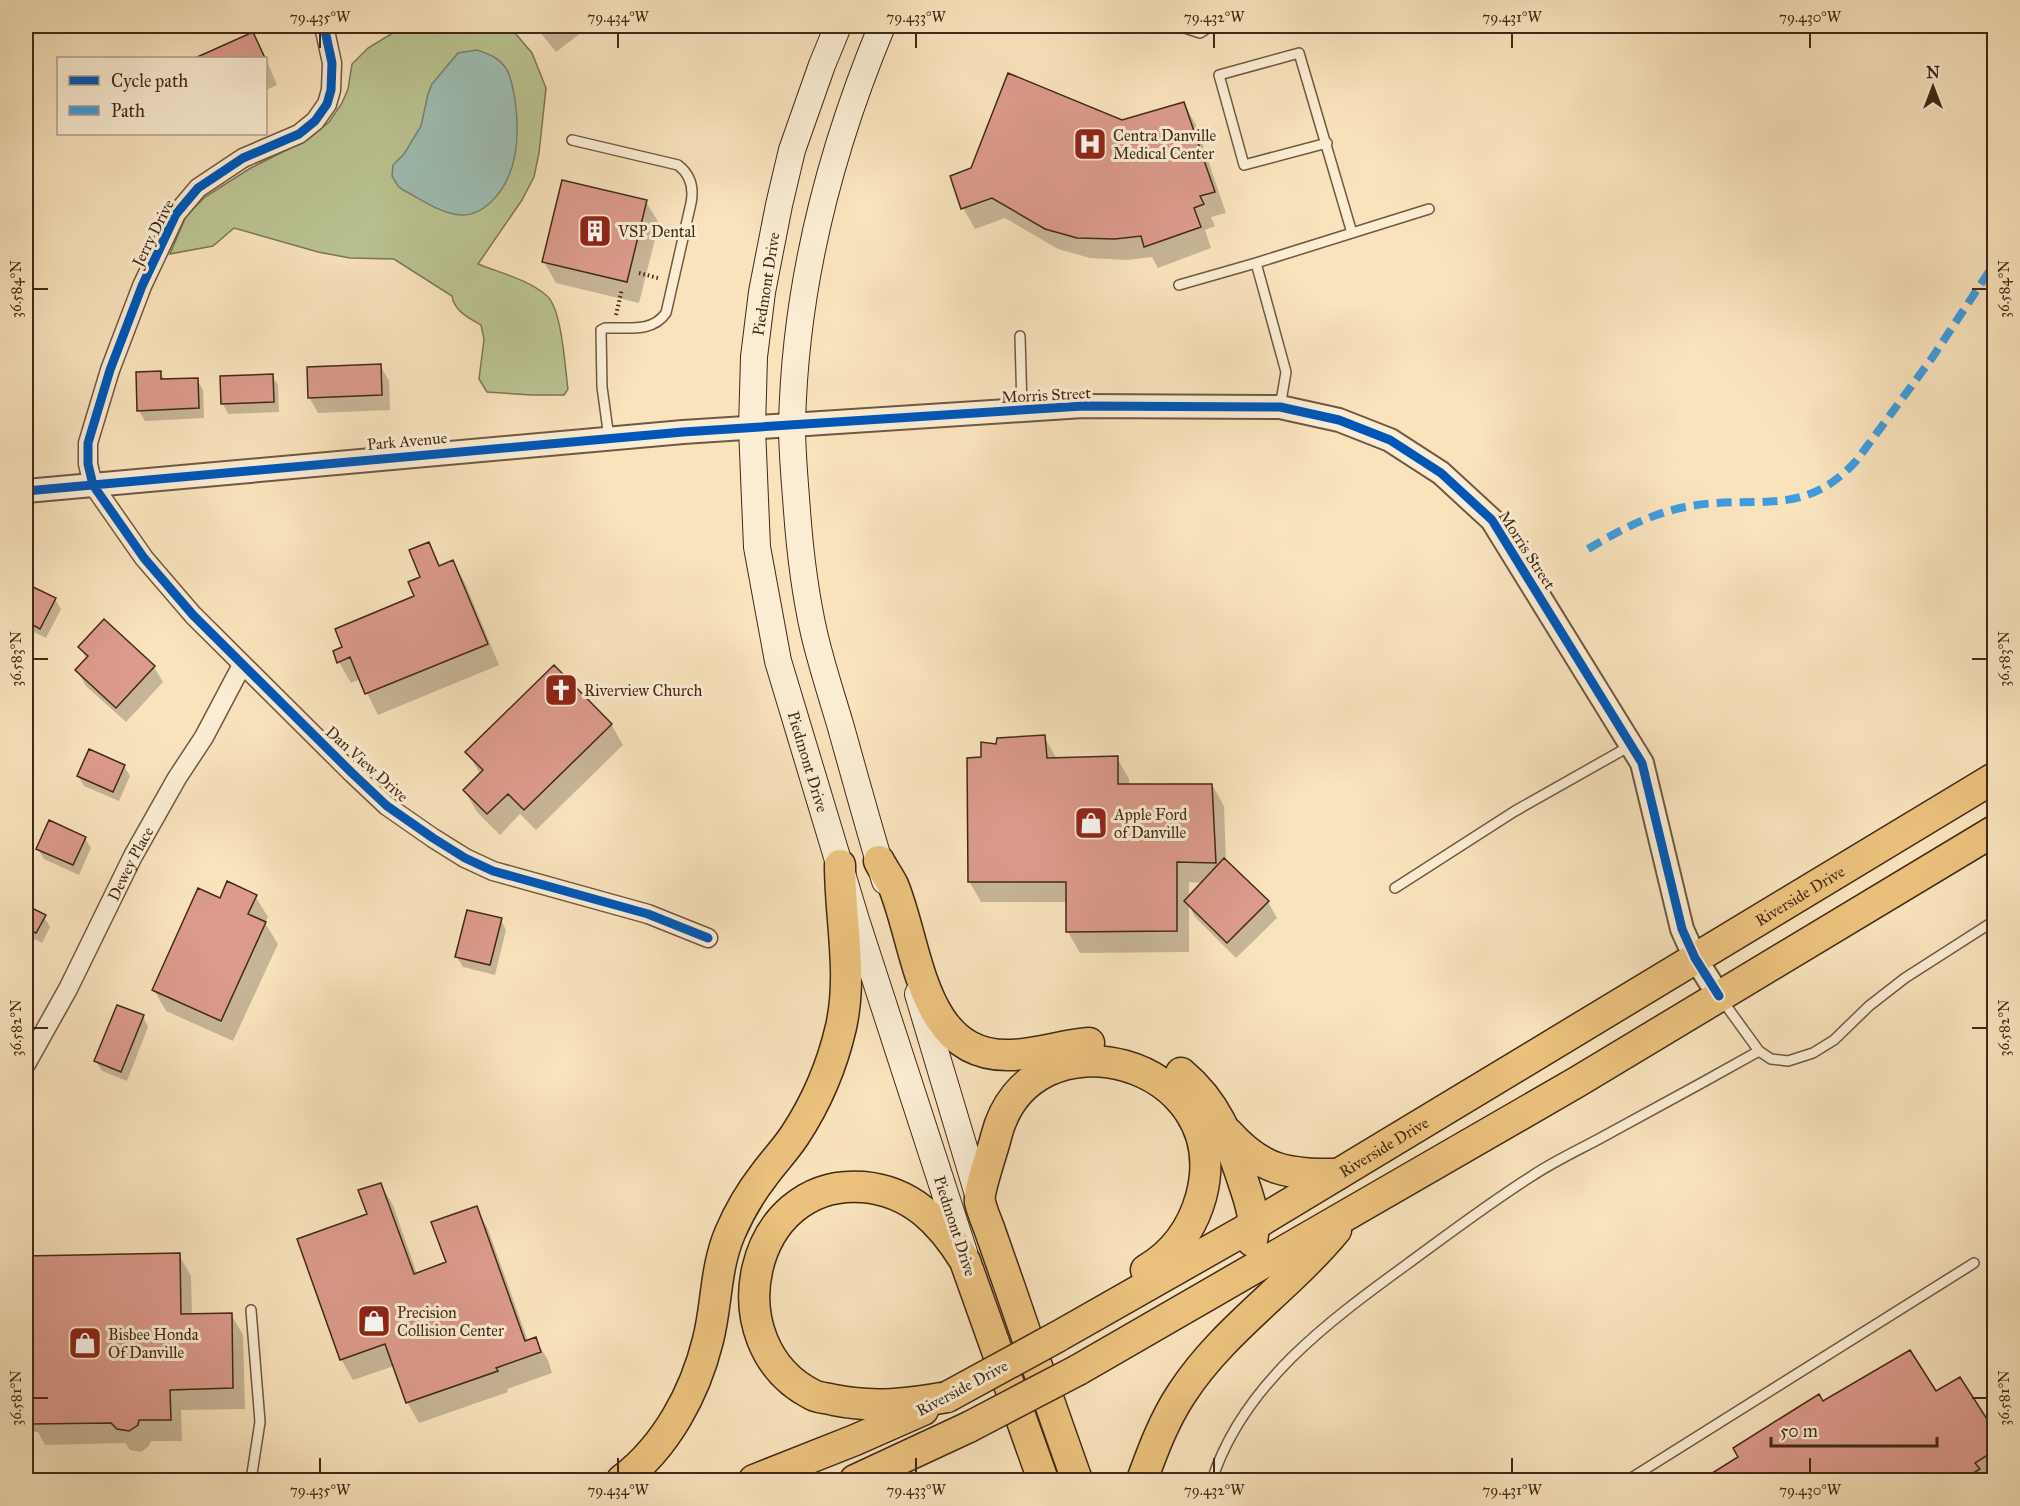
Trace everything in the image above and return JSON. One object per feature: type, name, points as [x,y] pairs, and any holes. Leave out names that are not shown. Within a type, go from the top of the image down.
[{"type":"main road","name":"Piedmont Drive","points":[[838,26],[792,150],[762,292],[754,357],[752,428],[757,547],[778,662],[856,920],[974,1283],[1043,1480]]},
{"type":"main road","name":"Piedmont Drive","points":[[882,26],[831,167],[809,255],[801,305],[792,426],[801,561],[814,632],[980,1201],[1077,1480]]},
{"type":"main road","name":"Riverside Drive","points":[[754,1480],[855,1440],[947,1397],[1100,1313],[1254,1225],[1995,778]]},
{"type":"main road","points":[[855,1480],[969,1427],[1078,1370],[1577,1082],[1995,831]]},
{"type":"main road","points":[[879,861],[893,885],[927,996],[943,1023],[957,1038],[972,1048],[990,1053],[1012,1055],[1074,1044],[1103,1042],[1125,1045],[1151,1053],[1166,1061],[1190,1081],[1211,1105],[1227,1133],[1251,1204],[1254,1225],[1249,1254],[1240,1269],[1226,1284]]},
{"type":"main road","points":[[622,1480],[636,1470],[654,1451],[677,1418],[708,1340],[719,1269],[729,1235],[744,1204],[794,1137],[815,1101],[831,1064],[841,1027],[846,988],[846,949],[840,899],[840,865]]},
{"type":"main road","points":[[980,1201],[998,1128],[1006,1110],[1023,1088],[1042,1075],[1064,1065],[1087,1061],[1106,1061],[1129,1065],[1155,1077],[1173,1091],[1188,1109],[1199,1130],[1204,1153],[1204,1187],[1196,1214],[1188,1231],[1173,1250],[1117,1292],[1100,1313]]},
{"type":"main road","points":[[1227,1133],[1258,1161],[1279,1169],[1302,1174],[1338,1174]]},
{"type":"main road","points":[[947,1397],[916,1403],[879,1406],[814,1396],[798,1386],[777,1366],[766,1350],[757,1328],[753,1304],[754,1275],[761,1252],[775,1228],[787,1214],[810,1198],[831,1190],[854,1186],[877,1188],[899,1195],[935,1219],[950,1236],[965,1261],[974,1283]]},
{"type":"main road","points":[[1142,1480],[1158,1437],[1183,1391],[1214,1352],[1322,1246],[1349,1212]]},
{"type":"street","name":"Jerry Drive","points":[[93,485],[88,465],[88,443],[110,370],[142,286],[176,214],[189,197],[207,182],[243,158],[298,134],[315,121],[327,104],[331,90],[332,63],[324,26]]},
{"type":"street","name":"Morris Street","points":[[792,426],[1083,406],[1280,407],[1339,420],[1390,440],[1441,473],[1492,520],[1632,745],[1642,764],[1677,912],[1688,943],[1719,996]]},
{"type":"street","name":"Park Avenue","points":[[26,491],[609,439],[792,426]]},
{"type":"street","name":"Dan View Drive","points":[[93,485],[144,558],[193,615],[387,806],[465,858],[493,871],[648,914],[708,938]]},
{"type":"street","name":"Dewey Place","points":[[26,1064],[68,988],[133,855],[177,778],[204,737],[242,665]]},
{"type":"lane","points":[[1179,26],[1200,33],[1211,26]]},
{"type":"lane","points":[[1327,142],[1244,165],[1219,75],[1299,53],[1327,142],[1352,233]]},
{"type":"lane","points":[[572,140],[678,165],[688,175],[692,187],[691,203],[666,313],[661,320],[651,326],[613,327],[601,330],[602,387],[609,439]]},
{"type":"lane","points":[[1179,285],[1429,209]]},
{"type":"lane","points":[[1256,263],[1286,372],[1280,407]]},
{"type":"lane","points":[[1020,336],[1023,411]]},
{"type":"lane","points":[[1395,888],[1515,811],[1632,745]]},
{"type":"lane","points":[[1719,996],[1759,1051],[1771,1059],[1788,1061],[1813,1053],[1834,1040],[1869,1006],[1905,978],[1995,921]]},
{"type":"lane","points":[[1212,1480],[1220,1457],[1240,1420],[1262,1391],[1305,1344],[1355,1302],[1533,1175],[1759,1051]]},
{"type":"lane","points":[[1628,1480],[1974,1263]]},
{"type":"lane","points":[[251,1310],[260,1422],[251,1480]]},
{"type":"path","points":[[613,327],[622,289]]},
{"type":"green space","points":[[404,26],[509,26],[532,53],[546,88],[534,177],[522,200],[478,264],[539,289],[551,302],[556,312],[564,353],[568,389],[564,395],[487,392],[479,379],[484,339],[481,325],[459,310],[452,296],[394,259],[350,258],[318,252],[234,228],[213,246],[170,254],[186,216],[205,197],[249,169],[308,139],[329,122],[348,89],[352,64],[368,48]]},
{"type":"water","points":[[477,50],[498,59],[509,73],[515,100],[517,142],[512,168],[499,193],[480,210],[469,215],[461,215],[439,209],[403,190],[392,176],[393,165],[404,154],[421,126],[432,84],[458,53]]},
{"type":"building","points":[[253,32],[265,57],[197,57]]},
{"type":"building","name":"Centra Danville Medical Center","points":[[1008,73],[1122,120],[1184,102],[1215,192],[1200,196],[1204,204],[1194,208],[1201,227],[1144,247],[1141,236],[1115,239],[1077,238],[1045,229],[992,198],[961,209],[950,176],[971,168]]},
{"type":"building","name":"VSP Dental","points":[[562,180],[647,200],[627,282],[542,262]]},
{"type":"building","points":[[381,364],[382,395],[308,398],[307,367]]},
{"type":"building","points":[[161,371],[161,379],[198,378],[199,408],[137,411],[136,372]]},
{"type":"building","points":[[273,374],[274,402],[221,404],[220,376]]},
{"type":"building","points":[[429,542],[439,566],[453,560],[488,644],[365,694],[350,657],[337,663],[333,651],[342,647],[335,629],[414,596],[408,582],[420,577],[409,550]]},
{"type":"building","points":[[29,585],[56,598],[40,629],[26,621],[26,592]]},
{"type":"building","points":[[104,619],[155,666],[116,708],[75,670],[88,656],[78,647]]},
{"type":"building","points":[[554,665],[612,724],[524,810],[508,794],[487,814],[463,790],[483,770],[465,752]]},
{"type":"building","name":"Apple Ford of Danville","points":[[1045,735],[1047,758],[1118,756],[1118,784],[1212,784],[1216,863],[1177,862],[1177,931],[1066,932],[1066,882],[968,882],[967,758],[981,757],[981,742],[996,744],[997,738]]},
{"type":"building","points":[[89,749],[125,765],[113,792],[77,776]]},
{"type":"building","points":[[49,820],[86,837],[73,865],[36,849]]},
{"type":"building","points":[[1224,858],[1269,901],[1227,943],[1184,901]]},
{"type":"building","points":[[227,881],[257,895],[248,914],[266,922],[221,1021],[152,990],[198,888],[220,898]]},
{"type":"building","points":[[26,905],[46,915],[36,933],[29,930],[26,937]]},
{"type":"building","points":[[467,910],[502,918],[490,965],[455,957]]},
{"type":"building","points":[[117,1005],[144,1015],[121,1072],[94,1061]]},
{"type":"building","points":[[381,1183],[414,1274],[446,1262],[431,1222],[477,1206],[525,1341],[536,1337],[541,1352],[496,1368],[498,1371],[406,1403],[385,1344],[340,1360],[297,1239],[367,1214],[358,1190]]},
{"type":"building","points":[[180,1253],[181,1314],[232,1313],[233,1388],[170,1390],[171,1420],[139,1420],[138,1425],[129,1431],[117,1429],[111,1423],[32,1424],[32,1411],[26,1411],[26,1256]]},
{"type":"building","points":[[1910,1350],[1936,1391],[1960,1377],[1994,1430],[1994,1451],[1975,1463],[1980,1469],[1962,1480],[1701,1480],[1738,1457],[1733,1448],[1819,1394],[1823,1401]]},
{"type":"marked path","points":[[1588,549],[1635,524],[1672,510],[1710,503],[1777,501],[1797,498],[1817,491],[1837,479],[1857,460],[1932,358],[1994,264]]},
{"type":"cycle path","points":[[324,26],[332,63],[331,90],[327,104],[315,121],[299,134],[243,158],[198,188],[176,214],[142,286],[110,370],[88,443],[88,464],[93,485],[144,558],[193,615],[387,806],[465,858],[493,871],[648,914],[708,938]]},
{"type":"cycle path","points":[[26,491],[683,432],[1083,406],[1280,407],[1339,420],[1390,440],[1441,473],[1492,520],[1642,763],[1682,929],[1695,958],[1719,996]]},
{"type":"place","name":"Centra Danville Medical Center","points":[[1090,144]]},
{"type":"place","name":"VSP Dental","points":[[595,231]]},
{"type":"place","name":"Riverview Church","points":[[561,690]]},
{"type":"place","name":"Apple Ford of Danville","points":[[1091,823]]},
{"type":"place","name":"Precision Collision Center","points":[[374,1321]]},
{"type":"place","name":"Bisbee Honda Of Danville","points":[[85,1343]]}]
